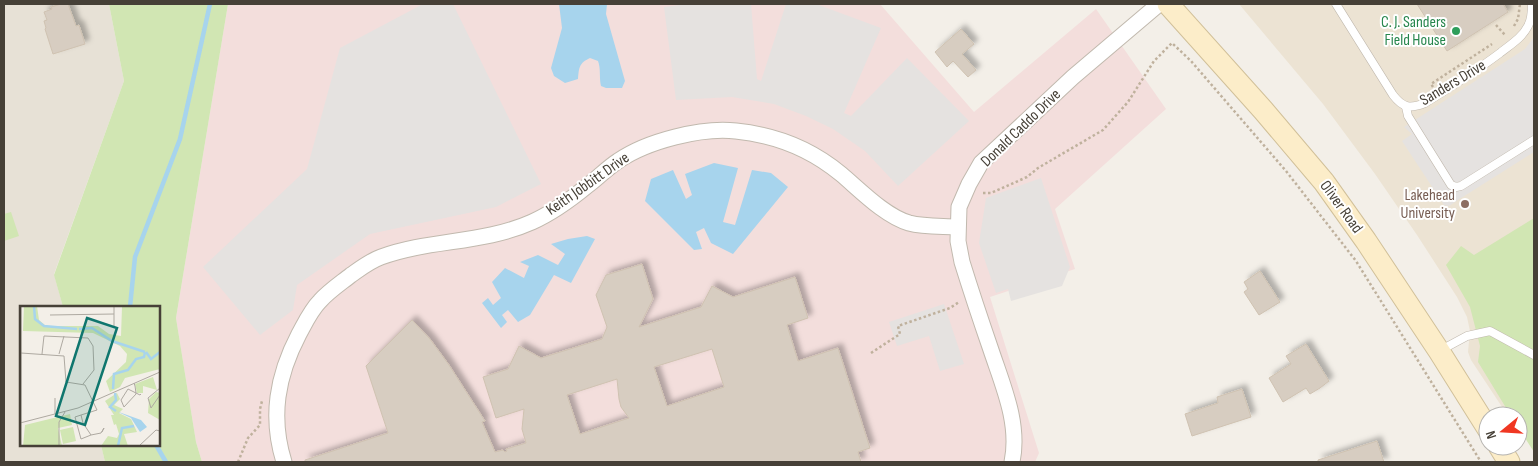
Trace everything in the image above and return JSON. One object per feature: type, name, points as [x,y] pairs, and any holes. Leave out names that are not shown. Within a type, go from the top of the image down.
[{"type":"main road","name":"Oliver Road","points":[[1168,4],[1263,110],[1324,182],[1366,241],[1478,413]]},
{"type":"street","name":"Donald Caddo Drive","points":[[1012,462],[1014,446],[1013,424],[1005,392],[962,262],[958,241],[959,206],[968,184],[981,163],[1073,77],[1159,4]]},
{"type":"street","name":"Keith Jobbitt Drive","points":[[284,462],[277,422],[278,392],[291,350],[308,318],[325,296],[368,263],[380,257],[433,244],[473,240],[502,234],[532,222],[566,202],[618,161],[642,148],[675,137],[702,131],[735,130],[773,137],[801,147],[817,156],[880,208],[908,222],[958,227]]},
{"type":"lane","name":"Sanders Drive","points":[[1336,4],[1392,95],[1406,107],[1417,106],[1439,95],[1480,69],[1522,35],[1530,21],[1532,4]]},
{"type":"lane","points":[[1406,107],[1408,116],[1452,184],[1456,187],[1461,186],[1534,140]]},
{"type":"lane","points":[[1439,351],[1467,336],[1490,331],[1534,355]]},
{"type":"path","points":[[1496,25],[1505,35],[1518,19],[1520,4]]},
{"type":"path","points":[[1439,95],[1431,84],[1497,41]]},
{"type":"path","points":[[983,193],[991,193],[1027,177],[1038,168],[1103,130],[1128,102],[1154,62],[1172,43],[1191,61],[1286,171],[1356,261],[1481,462]]},
{"type":"path","points":[[871,353],[900,334],[898,326],[950,308],[965,299]]},
{"type":"shaded area","points":[[4,4],[109,4],[124,81],[54,274],[63,306],[20,306],[20,446],[101,446],[105,462],[4,462]]},
{"type":"shaded area","points":[[228,4],[880,4],[974,112],[1096,9],[1166,109],[1055,209],[1075,269],[990,297],[1039,453],[1035,462],[202,462],[196,442],[176,318]]},
{"type":"shaded area","points":[[423,4],[453,4],[541,184],[496,207],[370,234],[297,285],[293,310],[260,335],[203,267],[307,169],[340,48]]},
{"type":"shaded area","points":[[688,4],[751,4],[757,79],[761,81],[786,4],[816,4],[881,28],[844,113],[851,116],[907,58],[969,121],[898,186],[865,151],[833,129],[806,116],[774,104],[732,97],[676,100],[664,7]]},
{"type":"shaded area","name":"Lakehead University","points":[[1239,4],[1534,4],[1534,438],[1528,439],[1528,406],[1501,406],[1471,360],[1468,352],[1470,331],[1467,317],[1457,297],[1375,174],[1323,104]]},
{"type":"shaded area","points":[[1534,37],[1534,152],[1449,206],[1444,205],[1402,141],[1412,134],[1404,127],[1525,49]]},
{"type":"shaded area","points":[[1041,178],[1070,267],[1062,286],[1011,301],[1008,289],[996,293],[979,243],[986,198]]},
{"type":"shaded area","points":[[944,304],[964,364],[940,371],[929,336],[897,346],[889,322]]},
{"type":"green space","points":[[109,4],[228,4],[176,318],[196,442],[202,462],[105,462],[101,446],[160,446],[160,306],[63,306],[54,275],[124,81]]},
{"type":"green space","points":[[11,212],[19,236],[4,241],[4,214]]},
{"type":"green space","points":[[1534,218],[1534,452],[1528,443],[1528,406],[1505,406],[1478,362],[1480,346],[1470,307],[1446,265],[1461,246],[1474,255]]},
{"type":"water","points":[[559,4],[607,4],[606,14],[625,81],[622,88],[606,88],[601,86],[598,61],[590,58],[580,66],[578,79],[565,83],[554,76],[551,68],[562,28]]},
{"type":"water","points":[[714,163],[738,168],[723,222],[735,225],[752,170],[771,173],[788,187],[733,254],[711,243],[704,228],[696,232],[702,249],[694,250],[645,201],[651,179],[673,170],[686,199],[692,195],[685,174]]},
{"type":"water","points":[[587,236],[595,239],[571,283],[554,275],[530,315],[518,322],[508,310],[502,315],[507,322],[501,328],[482,303],[488,298],[493,305],[501,298],[492,282],[505,268],[524,278],[529,266],[520,262],[538,255],[558,265],[565,254],[551,244]]},
{"type":"building","points":[[68,4],[76,26],[79,25],[85,44],[53,54],[45,29],[44,21],[47,20],[44,12],[52,9],[51,7]]},
{"type":"building","name":"C. J. Sanders Field House","points":[[1417,4],[1503,4],[1508,12],[1447,51]]},
{"type":"building","points":[[961,29],[974,44],[962,54],[976,70],[968,77],[953,61],[947,67],[935,52]]},
{"type":"building","points":[[642,264],[653,299],[639,327],[701,307],[712,286],[733,297],[795,277],[808,318],[787,325],[798,361],[838,348],[870,448],[858,452],[861,462],[305,462],[305,460],[388,433],[366,366],[412,320],[430,339],[449,365],[485,421],[482,422],[495,452],[503,450],[505,452],[507,451],[506,449],[526,443],[522,429],[524,409],[496,418],[483,377],[508,369],[519,346],[541,358],[602,339],[607,327],[596,295],[606,275]],"holes":[[[712,349],[724,387],[667,406],[654,367]],[[617,379],[621,407],[629,418],[580,434],[567,395]]]},
{"type":"building","points":[[1260,271],[1280,302],[1259,315],[1244,292],[1248,289],[1244,282]]},
{"type":"building","points":[[1306,344],[1329,381],[1310,394],[1306,388],[1283,402],[1269,378],[1291,364],[1286,356]]},
{"type":"building","points":[[1242,389],[1251,417],[1192,436],[1185,414],[1218,403],[1217,397]]},
{"type":"building","points":[[1377,441],[1384,462],[1318,462],[1318,460]]},
{"type":"waterway","points":[[130,306],[135,257],[180,139],[210,4]]},
{"type":"waterway","points":[[157,446],[166,462]]},
{"type":"place","name":"C. J. Sanders Field House","points":[[1456,31]]},
{"type":"place","name":"Lakehead University","points":[[1465,204]]}]
